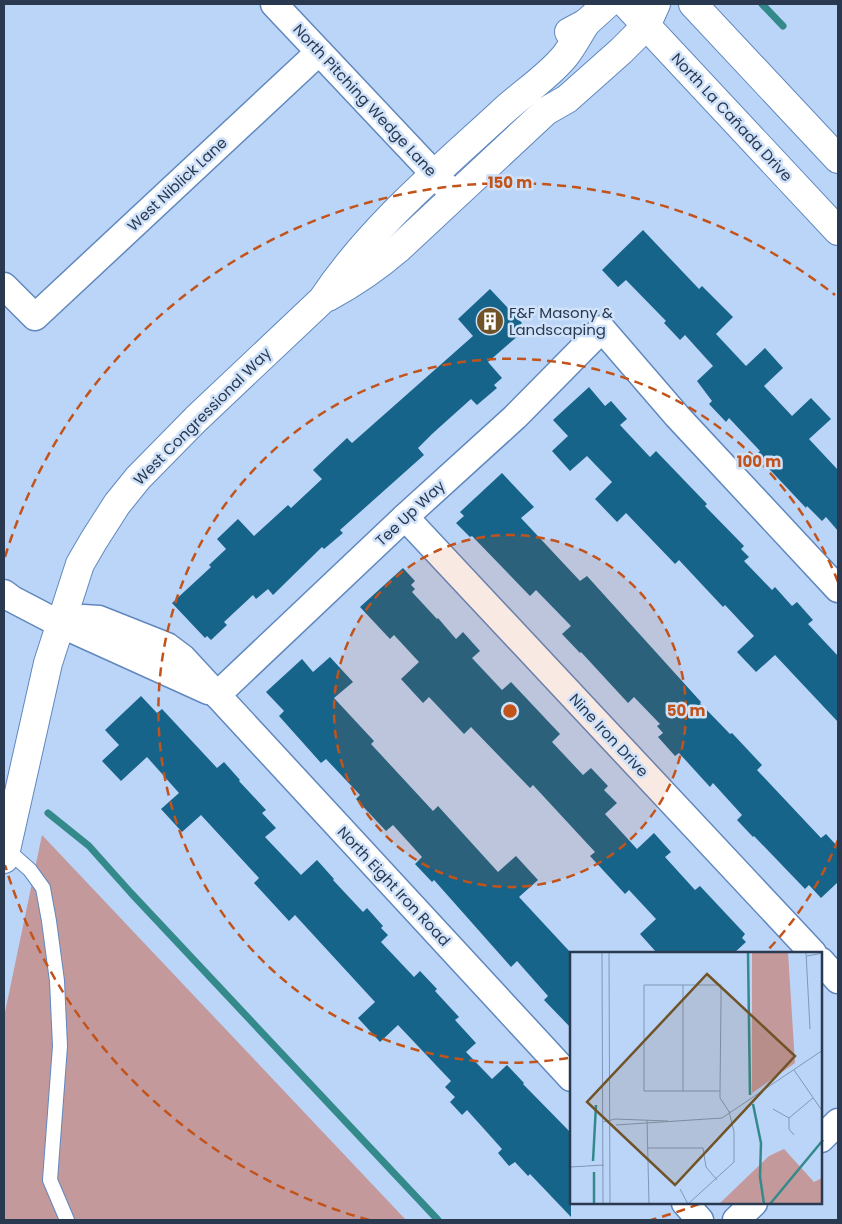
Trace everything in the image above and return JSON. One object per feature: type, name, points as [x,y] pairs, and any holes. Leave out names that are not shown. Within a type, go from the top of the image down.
[{"type":"street","name":"North Pitching Wedge Lane","points":[[274,4],[455,196]]},
{"type":"street","name":"West Congressional Way","points":[[4,851],[48,663],[60,624],[80,564],[117,504],[138,478],[196,419],[322,300],[359,251],[406,201],[518,98],[526,75],[544,52],[562,36],[586,23],[607,4]]},
{"type":"street","name":"North La Cañada Drive","points":[[626,4],[651,15],[838,231]]},
{"type":"street","points":[[693,4],[838,159]]},
{"type":"street","name":"West Congressional Way","points":[[322,300],[376,268],[546,111],[567,99],[612,60],[651,15]]},
{"type":"street","name":"West Niblick Lane","points":[[4,286],[34,317],[319,52]]},
{"type":"street","points":[[518,98],[546,111]]},
{"type":"street","name":"Tee Up Way","points":[[217,695],[405,517],[515,418],[602,330],[677,416],[838,589]]},
{"type":"street","name":"Nine Iron Drive","points":[[405,517],[812,952]]},
{"type":"street","name":"North Eight Iron Road","points":[[4,593],[60,624],[217,695],[570,1077]]},
{"type":"street","points":[[822,962],[838,980]]},
{"type":"street","points":[[822,1138],[838,1122]]},
{"type":"street","points":[[686,1204],[700,1220]]},
{"type":"street","points":[[736,1220],[753,1204]]},
{"type":"lane","points":[[4,851],[30,870],[43,888],[50,921],[57,981],[60,1046],[50,1180],[67,1220]]},
{"type":"shaded area","points":[[42,835],[406,1220],[4,1220],[4,1017]]},
{"type":"building","points":[[643,230],[699,289],[702,286],[733,317],[716,334],[746,366],[765,348],[783,368],[764,386],[792,416],[811,398],[831,419],[809,439],[838,470],[838,531],[826,517],[822,521],[807,506],[806,508],[756,455],[760,451],[729,418],[726,422],[709,404],[712,401],[697,381],[713,366],[685,335],[680,340],[664,323],[666,321],[626,280],[618,287],[602,270]]},
{"type":"building","points":[[490,289],[522,323],[514,330],[519,335],[488,362],[502,378],[494,385],[497,388],[477,405],[471,399],[432,434],[418,448],[424,455],[340,530],[343,533],[324,549],[322,547],[273,595],[268,589],[256,599],[253,595],[224,622],[227,625],[211,640],[207,636],[205,638],[172,603],[211,567],[209,565],[226,549],[217,539],[238,519],[254,536],[288,505],[291,508],[322,479],[313,470],[347,438],[352,443],[473,336],[458,319]]},
{"type":"building","points":[[589,387],[605,406],[611,401],[627,419],[620,425],[650,457],[656,451],[707,504],[705,506],[744,546],[741,549],[749,557],[744,561],[772,590],[775,587],[792,606],[797,602],[813,620],[808,624],[838,656],[838,722],[775,655],[756,672],[737,652],[754,636],[725,605],[723,607],[679,560],[675,564],[626,513],[617,522],[595,499],[612,482],[587,456],[570,471],[552,451],[568,436],[553,420]]},
{"type":"building","points":[[502,473],[534,507],[521,518],[580,581],[587,576],[700,703],[762,765],[757,770],[821,838],[826,834],[838,847],[838,882],[821,898],[809,885],[805,889],[737,820],[742,815],[713,783],[710,787],[679,753],[675,756],[658,737],[663,733],[657,726],[660,724],[634,697],[628,703],[562,634],[571,626],[536,590],[530,596],[472,536],[470,537],[456,523],[464,516],[460,512]]},
{"type":"building","points":[[403,568],[415,581],[411,585],[415,589],[412,592],[456,639],[463,632],[480,651],[472,658],[502,690],[511,682],[560,734],[552,742],[583,775],[591,768],[608,786],[604,790],[617,803],[605,814],[637,849],[654,833],[671,852],[665,857],[695,890],[700,886],[745,934],[742,938],[746,942],[735,952],[656,952],[640,934],[656,919],[629,890],[625,894],[590,856],[595,852],[533,785],[530,788],[471,727],[464,734],[429,697],[423,703],[401,679],[419,662],[394,635],[390,639],[360,607]]},
{"type":"building","points":[[330,657],[353,682],[334,698],[374,741],[371,744],[433,811],[438,806],[498,872],[516,856],[538,880],[519,897],[570,952],[570,1027],[544,1000],[548,996],[517,961],[511,967],[434,880],[432,882],[415,864],[422,857],[393,825],[386,831],[356,799],[360,795],[326,759],[321,763],[279,716],[284,711],[266,692],[302,659],[313,672]]},
{"type":"building","points":[[141,696],[157,713],[162,709],[217,768],[224,762],[266,810],[262,813],[276,828],[265,837],[301,875],[317,860],[363,912],[367,908],[383,926],[381,928],[388,935],[381,942],[414,977],[420,971],[459,1017],[455,1020],[476,1043],[466,1052],[492,1079],[507,1065],[570,1132],[571,1217],[530,1174],[528,1176],[515,1162],[509,1166],[498,1153],[502,1149],[467,1110],[462,1115],[450,1102],[455,1097],[445,1087],[451,1081],[398,1025],[380,1042],[358,1018],[375,1002],[295,915],[289,921],[254,883],[259,878],[201,815],[182,832],[161,809],[179,793],[147,757],[121,781],[102,761],[119,745],[105,730]]},
{"type":"waterway","points":[[762,4],[783,26]]},
{"type":"waterway","points":[[48,813],[89,846],[438,1220]]},
{"type":"place","name":"F&F Masony & Landscaping","points":[[490,321]]}]
